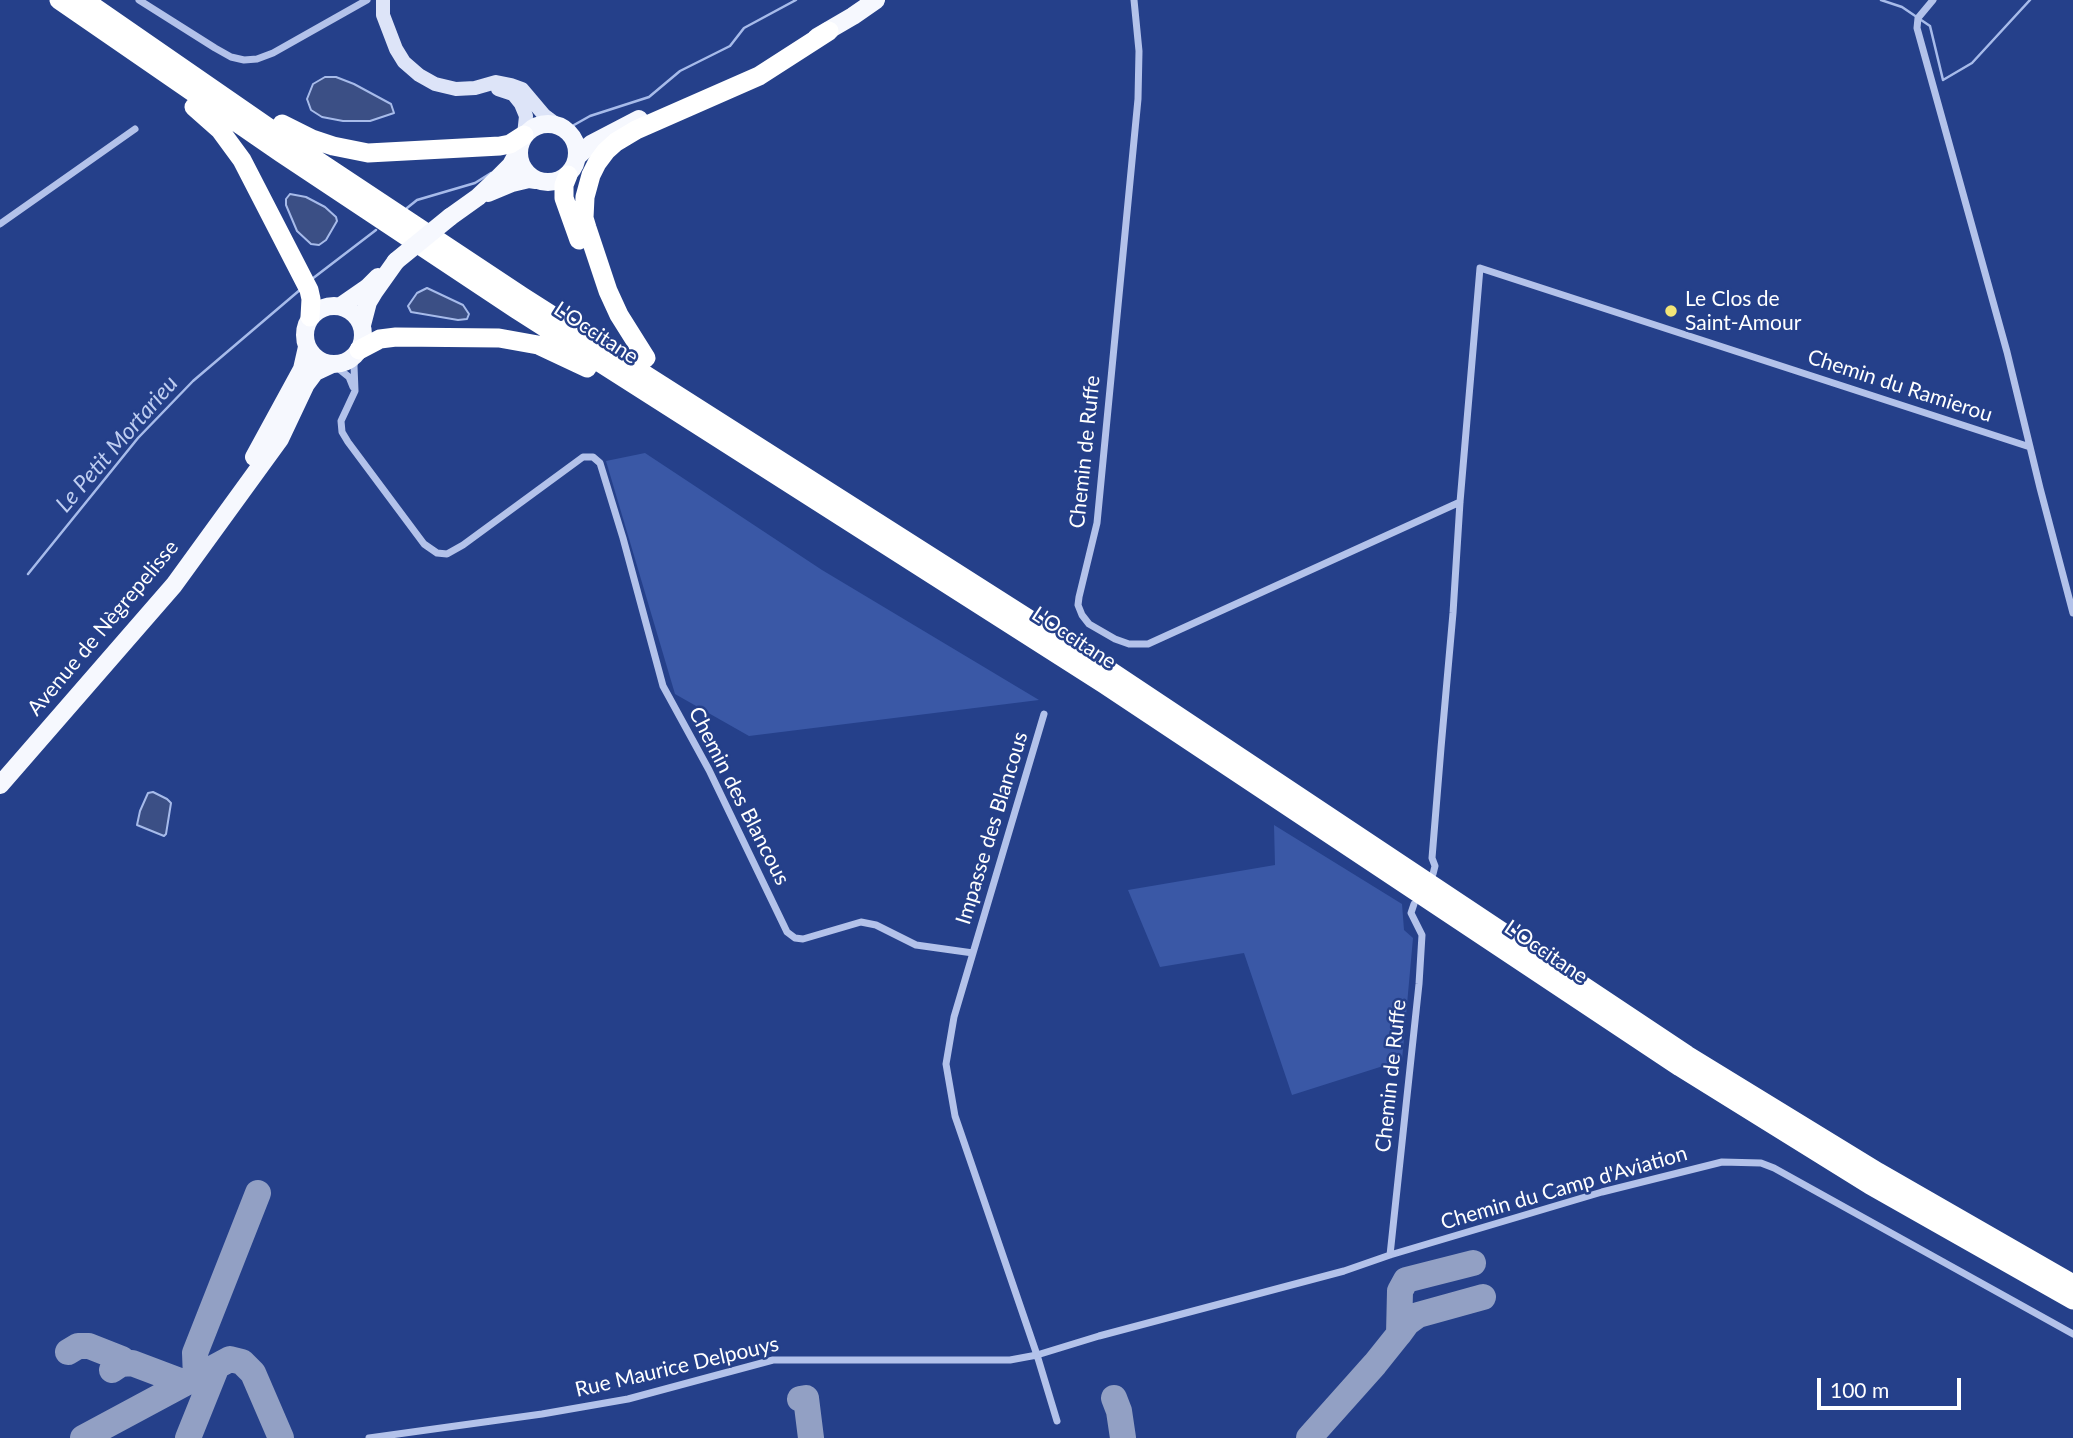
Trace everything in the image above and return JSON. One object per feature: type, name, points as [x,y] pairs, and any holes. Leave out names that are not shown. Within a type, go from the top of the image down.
[{"type":"highway","points":[[58,0],[209,119],[229,142],[242,160],[309,290],[310,317]]},
{"type":"highway","name":"L'Occitane","points":[[58,0],[493,294],[1104,684],[1680,1067],[1870,1185],[2073,1300]]},
{"type":"highway","name":"L'Occitane","points":[[84,0],[288,141],[523,297],[1123,679],[1687,1055],[1878,1172],[2073,1284]]},
{"type":"highway","points":[[646,358],[619,314],[587,229],[584,197],[594,169],[606,151],[636,130],[759,76],[829,31]]},
{"type":"highway","points":[[134,35],[292,130],[333,146],[368,153],[521,143]]},
{"type":"highway","points":[[573,166],[564,185],[564,198],[593,277],[628,339],[646,358],[685,389],[813,480]]},
{"type":"highway","points":[[358,352],[380,339],[396,337],[487,337],[538,345],[581,365],[776,475]]},
{"type":"main road","points":[[341,306],[367,288],[396,261],[478,197],[511,165],[521,143],[526,116],[522,104],[507,91],[483,87],[456,89],[435,84],[419,75],[404,62],[396,49],[383,15],[383,0]]},
{"type":"main road","points":[[478,197],[528,179],[553,182],[573,166],[591,144],[643,117],[727,83],[829,31],[876,0]]},
{"type":"main road","points":[[483,87],[496,82],[522,89],[544,115],[573,137],[577,146],[573,166]]},
{"type":"main road","points":[[536,180],[523,169],[521,143],[538,125],[591,131],[643,117]]},
{"type":"main road","points":[[362,325],[350,309],[341,306],[324,307],[310,317],[304,331],[307,347],[317,359],[332,364],[349,360],[358,352],[368,302],[396,261]]},
{"type":"main road","name":"Avenue de Nègrepelisse","points":[[230,504],[302,369],[307,347]]},
{"type":"main road","name":"Avenue de Nègrepelisse","points":[[2,784],[174,584],[280,439],[306,384],[315,372],[332,364]]},
{"type":"street","points":[[139,0],[215,48],[231,57],[244,60],[273,53],[367,0]]},
{"type":"street","name":"Chemin de Ruffe","points":[[1134,0],[1139,51],[1138,99],[1097,523],[1078,605],[1082,615],[1089,624],[1115,639],[1147,644],[1460,502]]},
{"type":"street","name":"Chemin du Ramierou","points":[[1933,0],[1918,18],[1917,28],[2007,352],[2073,612]]},
{"type":"street","points":[[0,224],[135,129]]},
{"type":"street","name":"Chemin du Ramierou","points":[[1460,502],[1480,268],[2030,447]]},
{"type":"street","name":"Chemin des Blancous","points":[[358,352],[354,366],[355,391],[341,421],[342,432],[424,544],[437,553],[447,554],[463,545],[583,457],[596,459],[600,463],[663,686],[709,770],[787,932],[795,938],[803,939],[861,922],[876,925],[916,945],[973,953]]},
{"type":"street","points":[[332,364],[349,377],[355,391]]},
{"type":"street","points":[[1433,874],[1435,866],[1432,858],[1460,502]]},
{"type":"street","name":"Impasse des Blancous","points":[[973,953],[1044,714]]},
{"type":"street","name":"Chemin de Ruffe","points":[[1390,1255],[1422,935],[1411,913],[1414,904]]},
{"type":"street","points":[[973,953],[954,1017],[946,1064],[955,1116],[1057,1421]]},
{"type":"street","name":"Chemin du Camp d'Aviation","points":[[1037,1355],[1110,1333],[1332,1275],[1602,1192],[1722,1162],[1761,1163],[1774,1168],[2073,1334]]},
{"type":"street","name":"Rue Maurice Delpouys","points":[[369,1438],[628,1399],[773,1360],[1010,1360],[1037,1355]]},
{"type":"shaded area","points":[[325,77],[336,77],[354,84],[391,104],[394,113],[370,121],[343,121],[322,117],[311,110],[307,99],[313,84]]},
{"type":"shaded area","points":[[290,194],[306,197],[325,207],[336,217],[337,221],[326,240],[319,245],[311,244],[297,231],[286,205]]},
{"type":"shaded area","points":[[427,288],[463,305],[469,314],[467,319],[458,320],[411,312],[408,306],[417,293]]},
{"type":"shaded area","points":[[645,453],[822,570],[1039,700],[749,736],[675,694],[606,461]]},
{"type":"shaded area","points":[[153,792],[171,803],[164,836],[137,825],[148,793]]},
{"type":"shaded area","points":[[1274,825],[1402,904],[1404,930],[1413,938],[1402,1060],[1292,1095],[1244,953],[1160,967],[1128,890],[1275,865]]},
{"type":"waterway","name":"Le Petit Mortarieu","points":[[574,125],[590,116],[649,97],[680,71],[730,46],[744,28],[796,0]]},
{"type":"waterway","name":"Le Petit Mortarieu","points":[[1881,0],[1902,7],[1930,26],[1943,80],[1972,63],[2030,0]]},
{"type":"waterway","name":"Le Petit Mortarieu","points":[[407,208],[417,200],[475,183],[491,173]]},
{"type":"waterway","name":"Le Petit Mortarieu","points":[[312,279],[376,230]]},
{"type":"waterway","name":"Le Petit Mortarieu","points":[[28,574],[138,438],[193,381],[301,289]]},
{"type":"taxiway","points":[[196,1378],[195,1353],[258,1193]]},
{"type":"taxiway","points":[[1309,1438],[1399,1334],[1400,1291],[1406,1280],[1473,1263]]},
{"type":"taxiway","points":[[1399,1334],[1407,1323],[1418,1315],[1483,1297]]},
{"type":"taxiway","points":[[68,1352],[78,1346],[89,1346],[122,1359]]},
{"type":"taxiway","points":[[83,1438],[230,1359],[242,1362],[253,1373],[281,1438]]},
{"type":"taxiway","points":[[112,1370],[121,1364],[132,1363],[185,1383]]},
{"type":"taxiway","points":[[188,1438],[217,1366]]},
{"type":"taxiway","points":[[800,1399],[806,1398],[811,1438]]},
{"type":"taxiway","points":[[1114,1398],[1123,1438]]},
{"type":"place","name":"Le Clos de Saint-Amour","points":[[1671,311]]}]
